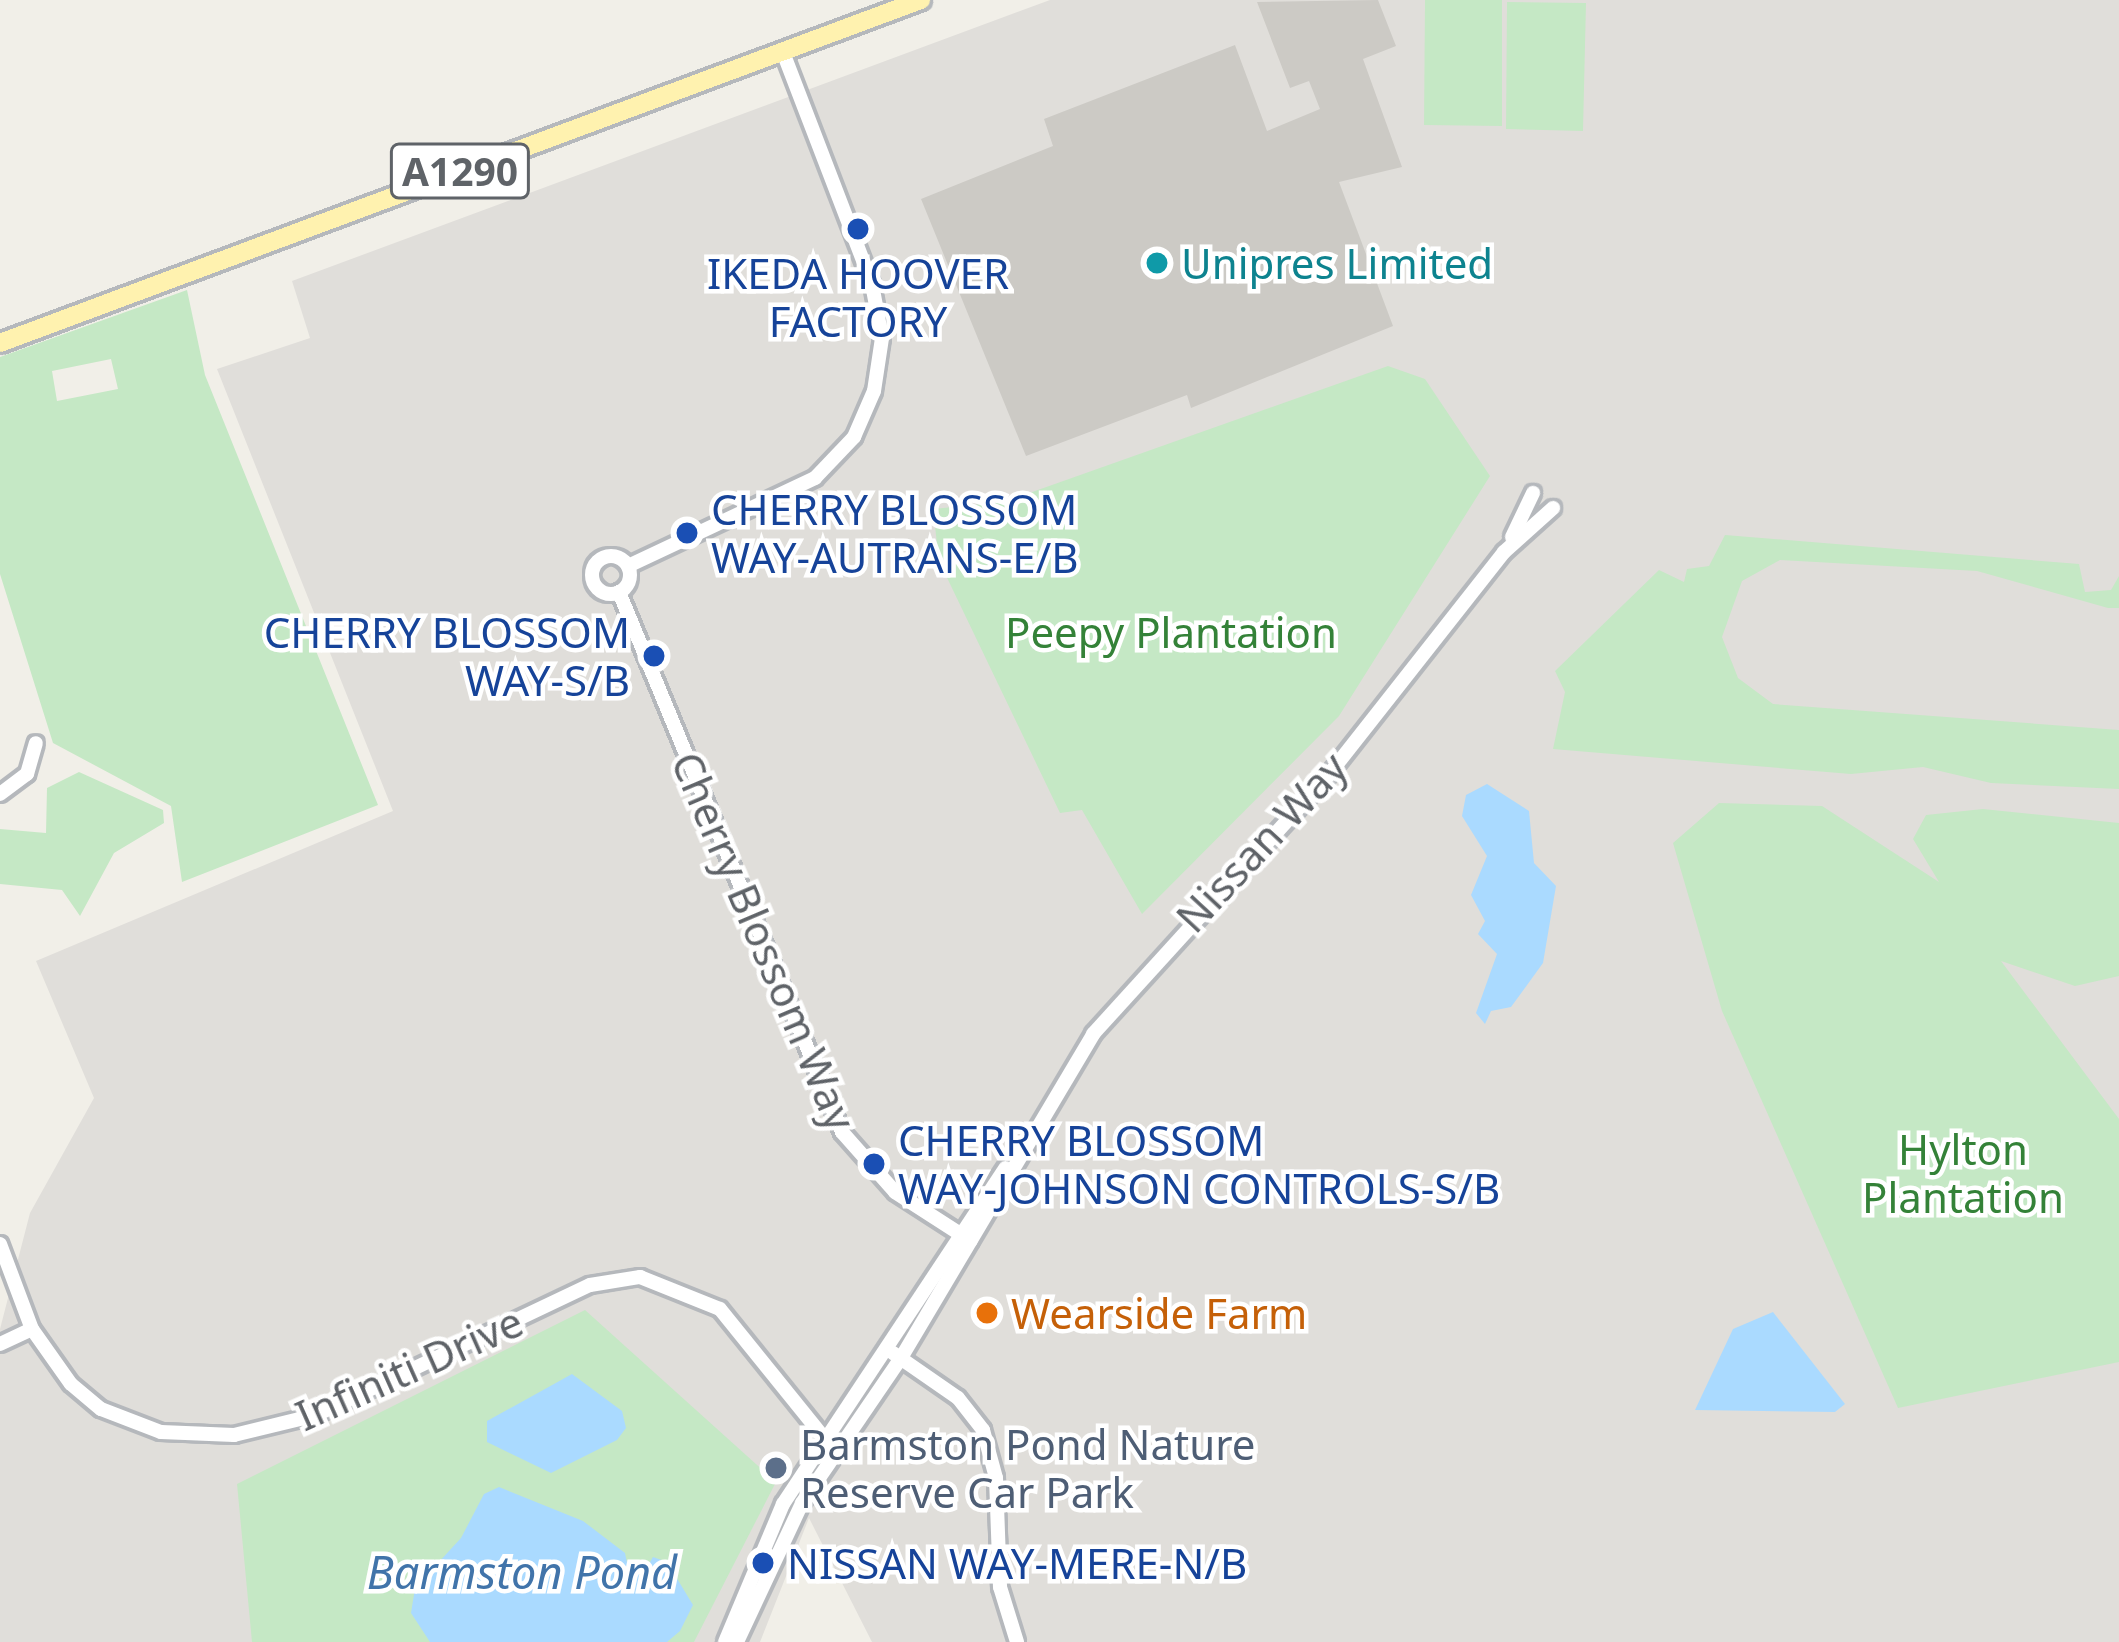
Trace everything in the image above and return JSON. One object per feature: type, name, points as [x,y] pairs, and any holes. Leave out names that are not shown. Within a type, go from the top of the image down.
[{"type":"main road","name":"A1290","points":[[0,343],[921,0]]},
{"type":"street","name":"Cherry Blossom Way","points":[[782,50],[872,284],[882,338],[874,391],[854,436],[815,478],[628,566],[609,556],[592,570],[596,588],[620,592],[832,1115],[877,1177],[965,1238]]},
{"type":"street","points":[[1504,552],[1532,493]]},
{"type":"street","points":[[1504,552],[1553,508]]},
{"type":"street","name":"Nissan Way","points":[[725,1642],[765,1540],[824,1441],[965,1238],[1137,976],[1327,777],[1504,552]]},
{"type":"street","points":[[620,592],[628,566]]},
{"type":"street","points":[[0,794],[40,766],[36,743]]},
{"type":"street","name":"Nissan Way","points":[[737,1642],[770,1559],[901,1358],[965,1238]]},
{"type":"street","name":"Infiniti Drive","points":[[0,1244],[32,1329],[101,1409],[160,1432],[234,1435],[356,1400],[590,1285],[655,1279],[720,1309],[836,1453]]},
{"type":"street","points":[[0,1344],[32,1329]]},
{"type":"street","points":[[886,1349],[964,1404],[989,1446],[1000,1587],[1017,1642]]},
{"type":"shaded area","points":[[1050,0],[2119,0],[2119,1642],[872,1642],[809,1518],[760,1642],[0,1642],[0,1329],[30,1213],[94,1098],[36,961],[393,811],[217,369],[310,338],[292,281]]},
{"type":"green space","points":[[1425,0],[1502,0],[1502,126],[1424,125]]},
{"type":"green space","points":[[1507,2],[1586,3],[1583,131],[1506,129]]},
{"type":"green space","points":[[187,290],[205,375],[378,805],[182,882],[171,806],[53,743],[0,574],[0,357]],"holes":[[[111,359],[118,389],[57,401],[52,371]]]},
{"type":"green space","name":"Peepy Plantation","points":[[1388,366],[1425,379],[1490,476],[1339,716],[1142,914],[1082,810],[1060,813],[939,561],[933,509],[1004,502]]},
{"type":"green space","points":[[1725,535],[2079,564],[2085,592],[2111,590],[2119,576],[2119,608],[2108,608],[1977,571],[1780,560],[1742,581],[1722,637],[1738,678],[1773,704],[2119,730],[2119,789],[1991,783],[1923,767],[1851,774],[1553,749],[1565,692],[1555,671],[1659,570],[1684,582],[1687,569],[1709,566]]},
{"type":"green space","points":[[79,772],[163,810],[164,823],[114,853],[80,916],[62,890],[0,884],[0,829],[46,833],[47,788]]},
{"type":"green space","name":"Hylton Plantation","points":[[1719,803],[1822,806],[1939,882],[1913,839],[1926,815],[1983,809],[2119,823],[2119,976],[2075,986],[2001,961],[2119,1119],[2119,1362],[1898,1408],[1722,1011],[1673,843]]},
{"type":"green space","points":[[585,1310],[776,1482],[694,1642],[252,1642],[237,1484]]},
{"type":"water","points":[[1487,784],[1529,811],[1534,863],[1556,886],[1543,963],[1511,1007],[1491,1011],[1485,1024],[1476,1013],[1497,954],[1478,934],[1485,921],[1471,895],[1487,856],[1462,816],[1466,795]]},
{"type":"water","points":[[1773,1312],[1845,1404],[1835,1412],[1695,1410],[1733,1329]]},
{"type":"water","points":[[572,1374],[622,1411],[626,1428],[617,1440],[551,1473],[487,1442],[487,1421]]},
{"type":"water","name":"Barmston Pond","points":[[499,1487],[583,1521],[625,1553],[629,1572],[643,1574],[653,1557],[667,1562],[693,1605],[680,1631],[667,1642],[430,1642],[411,1613],[415,1588],[461,1538],[484,1494]]},
{"type":"building","name":"Unipres Limited","points":[[1378,0],[1396,46],[1363,59],[1402,167],[1339,182],[1393,326],[1191,408],[1187,395],[1026,456],[921,199],[1053,146],[1044,119],[1235,45],[1267,131],[1320,109],[1309,81],[1290,88],[1257,2]]},
{"type":"place","name":"IKEDA HOOVER FACTORY","points":[[858,229]]},
{"type":"place","name":"Unipres Limited","points":[[1157,263]]},
{"type":"place","name":"CHERRY BLOSSOM WAY-AUTRANS-E/B","points":[[687,533]]},
{"type":"place","name":"CHERRY BLOSSOM WAY-S/B","points":[[654,656]]},
{"type":"place","name":"CHERRY BLOSSOM WAY-JOHNSON CONTROLS-S/B","points":[[874,1164]]},
{"type":"place","name":"Wearside Farm","points":[[987,1313]]},
{"type":"place","name":"Barmston Pond Nature Reserve Car Park","points":[[776,1468]]},
{"type":"place","name":"NISSAN WAY-MERE-N/B","points":[[763,1563]]}]
